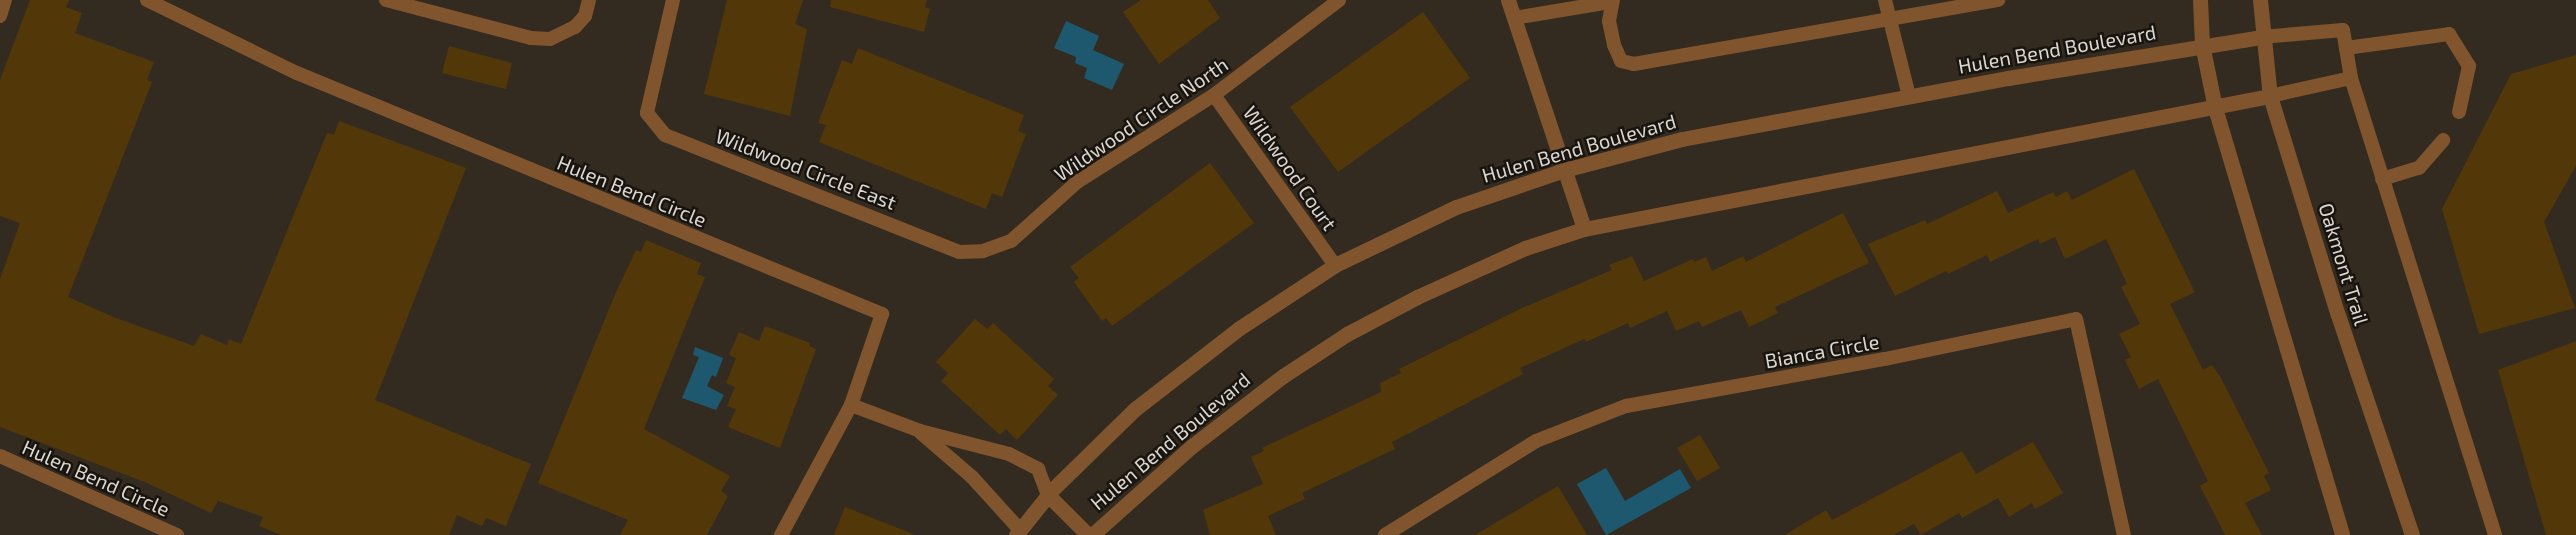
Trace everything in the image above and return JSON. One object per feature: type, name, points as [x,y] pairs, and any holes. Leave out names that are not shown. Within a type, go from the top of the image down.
[{"type":"street","points":[[1508,0],[1584,229]]},
{"type":"street","points":[[2200,0],[2202,45],[2215,108],[2342,535]]},
{"type":"street","name":"Oakmont Trail","points":[[2260,0],[2261,37],[2270,96],[2338,315],[2412,535]]},
{"type":"street","name":"Hulen Bend Boulevard","points":[[1020,533],[1048,495],[1135,409],[1178,374],[1335,265],[1456,207],[1564,170],[1682,139],[1909,96],[2202,45],[2261,37]]},
{"type":"street","name":"Hulen Bend Boulevard","points":[[1090,535],[1192,446],[1283,376],[1347,334],[1474,268],[1584,229],[2085,130],[2215,108],[2270,96]]},
{"type":"street","points":[[1048,495],[1090,535]]},
{"type":"lane","points":[[0,16],[4,0]]},
{"type":"lane","name":"Hulen Bend Circle","points":[[147,0],[297,73],[882,314],[851,405],[781,535]]},
{"type":"lane","points":[[386,0],[531,38],[550,39],[575,27],[585,16],[589,0]]},
{"type":"lane","name":"Wildwood Circle East","points":[[673,0],[647,113],[665,135],[959,252]]},
{"type":"lane","name":"Wildwood Circle North","points":[[959,252],[983,251],[1011,241],[1077,182],[1214,95],[1339,0]]},
{"type":"lane","points":[[1885,0],[1909,96]]},
{"type":"lane","points":[[1514,18],[1612,1],[1614,45],[1621,61],[1634,64],[1890,22],[1998,0]]},
{"type":"lane","points":[[2261,37],[2343,30],[2351,78],[2495,535]]},
{"type":"lane","points":[[2346,48],[2449,34],[2469,66],[2459,112]]},
{"type":"lane","points":[[2270,96],[2351,78]]},
{"type":"lane","name":"Wildwood Court","points":[[1214,95],[1335,265]]},
{"type":"lane","points":[[2382,179],[2419,168],[2443,140]]},
{"type":"lane","name":"Bianca Circle","points":[[1385,535],[1536,441],[1626,406],[1885,359],[2076,319],[2124,535]]},
{"type":"lane","points":[[851,405],[920,431],[1010,454],[1038,469],[1048,495]]},
{"type":"lane","points":[[920,431],[972,477],[1020,533]]},
{"type":"lane","name":"Hulen Bend Circle","points":[[0,456],[177,535]]},
{"type":"water","points":[[1066,21],[1099,36],[1093,50],[1124,64],[1112,90],[1084,78],[1087,68],[1075,63],[1076,57],[1054,48]]},
{"type":"water","points":[[695,347],[723,358],[716,377],[712,375],[707,386],[724,395],[716,410],[682,398],[699,357],[693,355]]},
{"type":"water","points":[[1606,468],[1625,501],[1680,469],[1691,488],[1606,535],[1577,484]]},
{"type":"building","points":[[30,0],[69,0],[66,7],[82,13],[75,33],[154,62],[147,80],[152,82],[68,297],[116,318],[194,346],[201,334],[227,345],[229,339],[241,344],[327,133],[334,135],[339,121],[466,168],[375,400],[531,464],[506,526],[486,518],[482,526],[457,515],[449,535],[281,535],[259,526],[263,517],[218,501],[211,513],[147,483],[0,427],[0,279],[20,223],[0,216],[0,80]]},
{"type":"building","points":[[727,0],[803,0],[795,24],[807,29],[790,116],[704,94]]},
{"type":"building","points":[[831,0],[927,0],[925,7],[930,9],[924,32],[830,7]]},
{"type":"building","points":[[1141,0],[1208,0],[1220,18],[1159,64],[1123,12]]},
{"type":"building","points":[[1423,12],[1470,78],[1338,172],[1290,107]]},
{"type":"building","points":[[449,46],[512,63],[506,89],[442,73]]},
{"type":"building","points":[[858,48],[1024,115],[1018,131],[1026,134],[1002,197],[992,193],[986,209],[819,142],[826,125],[818,123],[842,60],[852,64]]},
{"type":"building","points":[[2576,55],[2576,166],[2544,222],[2575,308],[2479,334],[2442,209],[2511,74]]},
{"type":"building","points":[[1210,163],[1254,223],[1112,326],[1106,318],[1102,321],[1074,282],[1079,278],[1070,267]]},
{"type":"building","points":[[2134,169],[2195,292],[2170,304],[2203,370],[2212,365],[2221,378],[2269,473],[2264,476],[2271,490],[2245,503],[2262,535],[2225,535],[2200,486],[2208,481],[2158,379],[2139,389],[2125,360],[2131,357],[2119,334],[2140,324],[2121,287],[2127,284],[2106,239],[2065,259],[2055,237],[2040,244],[2038,239],[1990,262],[1987,255],[1948,274],[1946,271],[1895,296],[1868,244],[1925,220],[1927,224],[1997,191],[2008,213],[2053,192],[2056,197],[2067,191],[2072,200]]},
{"type":"building","points":[[1843,213],[1869,263],[1775,307],[1778,313],[1749,327],[1741,310],[1702,327],[1699,321],[1676,331],[1667,311],[1630,328],[1628,323],[1586,342],[1584,339],[1520,368],[1523,374],[1392,442],[1395,449],[1302,493],[1305,499],[1268,516],[1276,535],[1210,535],[1203,510],[1263,484],[1251,457],[1264,451],[1262,448],[1381,392],[1380,383],[1401,373],[1399,369],[1522,308],[1612,270],[1609,265],[1632,256],[1644,281],[1693,259],[1694,262],[1706,257],[1712,271],[1743,256],[1746,262]]},
{"type":"building","points":[[646,240],[701,263],[697,274],[705,277],[644,429],[730,476],[721,491],[728,496],[707,535],[620,535],[628,520],[538,483],[616,292],[636,250],[641,252]]},
{"type":"building","points":[[975,319],[987,329],[993,323],[1054,379],[1048,386],[1058,395],[1017,440],[1006,429],[1000,435],[941,381],[948,373],[936,362]]},
{"type":"building","points":[[765,326],[810,343],[809,346],[816,349],[780,448],[728,427],[736,409],[727,406],[735,387],[726,383],[736,358],[729,355],[739,332],[759,341]]},
{"type":"building","points":[[2576,341],[2576,535],[2546,535],[2498,370]]},
{"type":"building","points":[[1700,435],[1720,468],[1697,481],[1677,448]]},
{"type":"building","points":[[2033,442],[2063,493],[2035,509],[2032,503],[2009,517],[1998,498],[1962,518],[1959,513],[1921,535],[1914,524],[1893,535],[1785,535],[1826,510],[1832,520],[1962,451],[1976,474]]},
{"type":"building","points":[[1558,486],[1587,535],[1475,535]]},
{"type":"building","points":[[845,507],[913,534],[834,535]]}]
